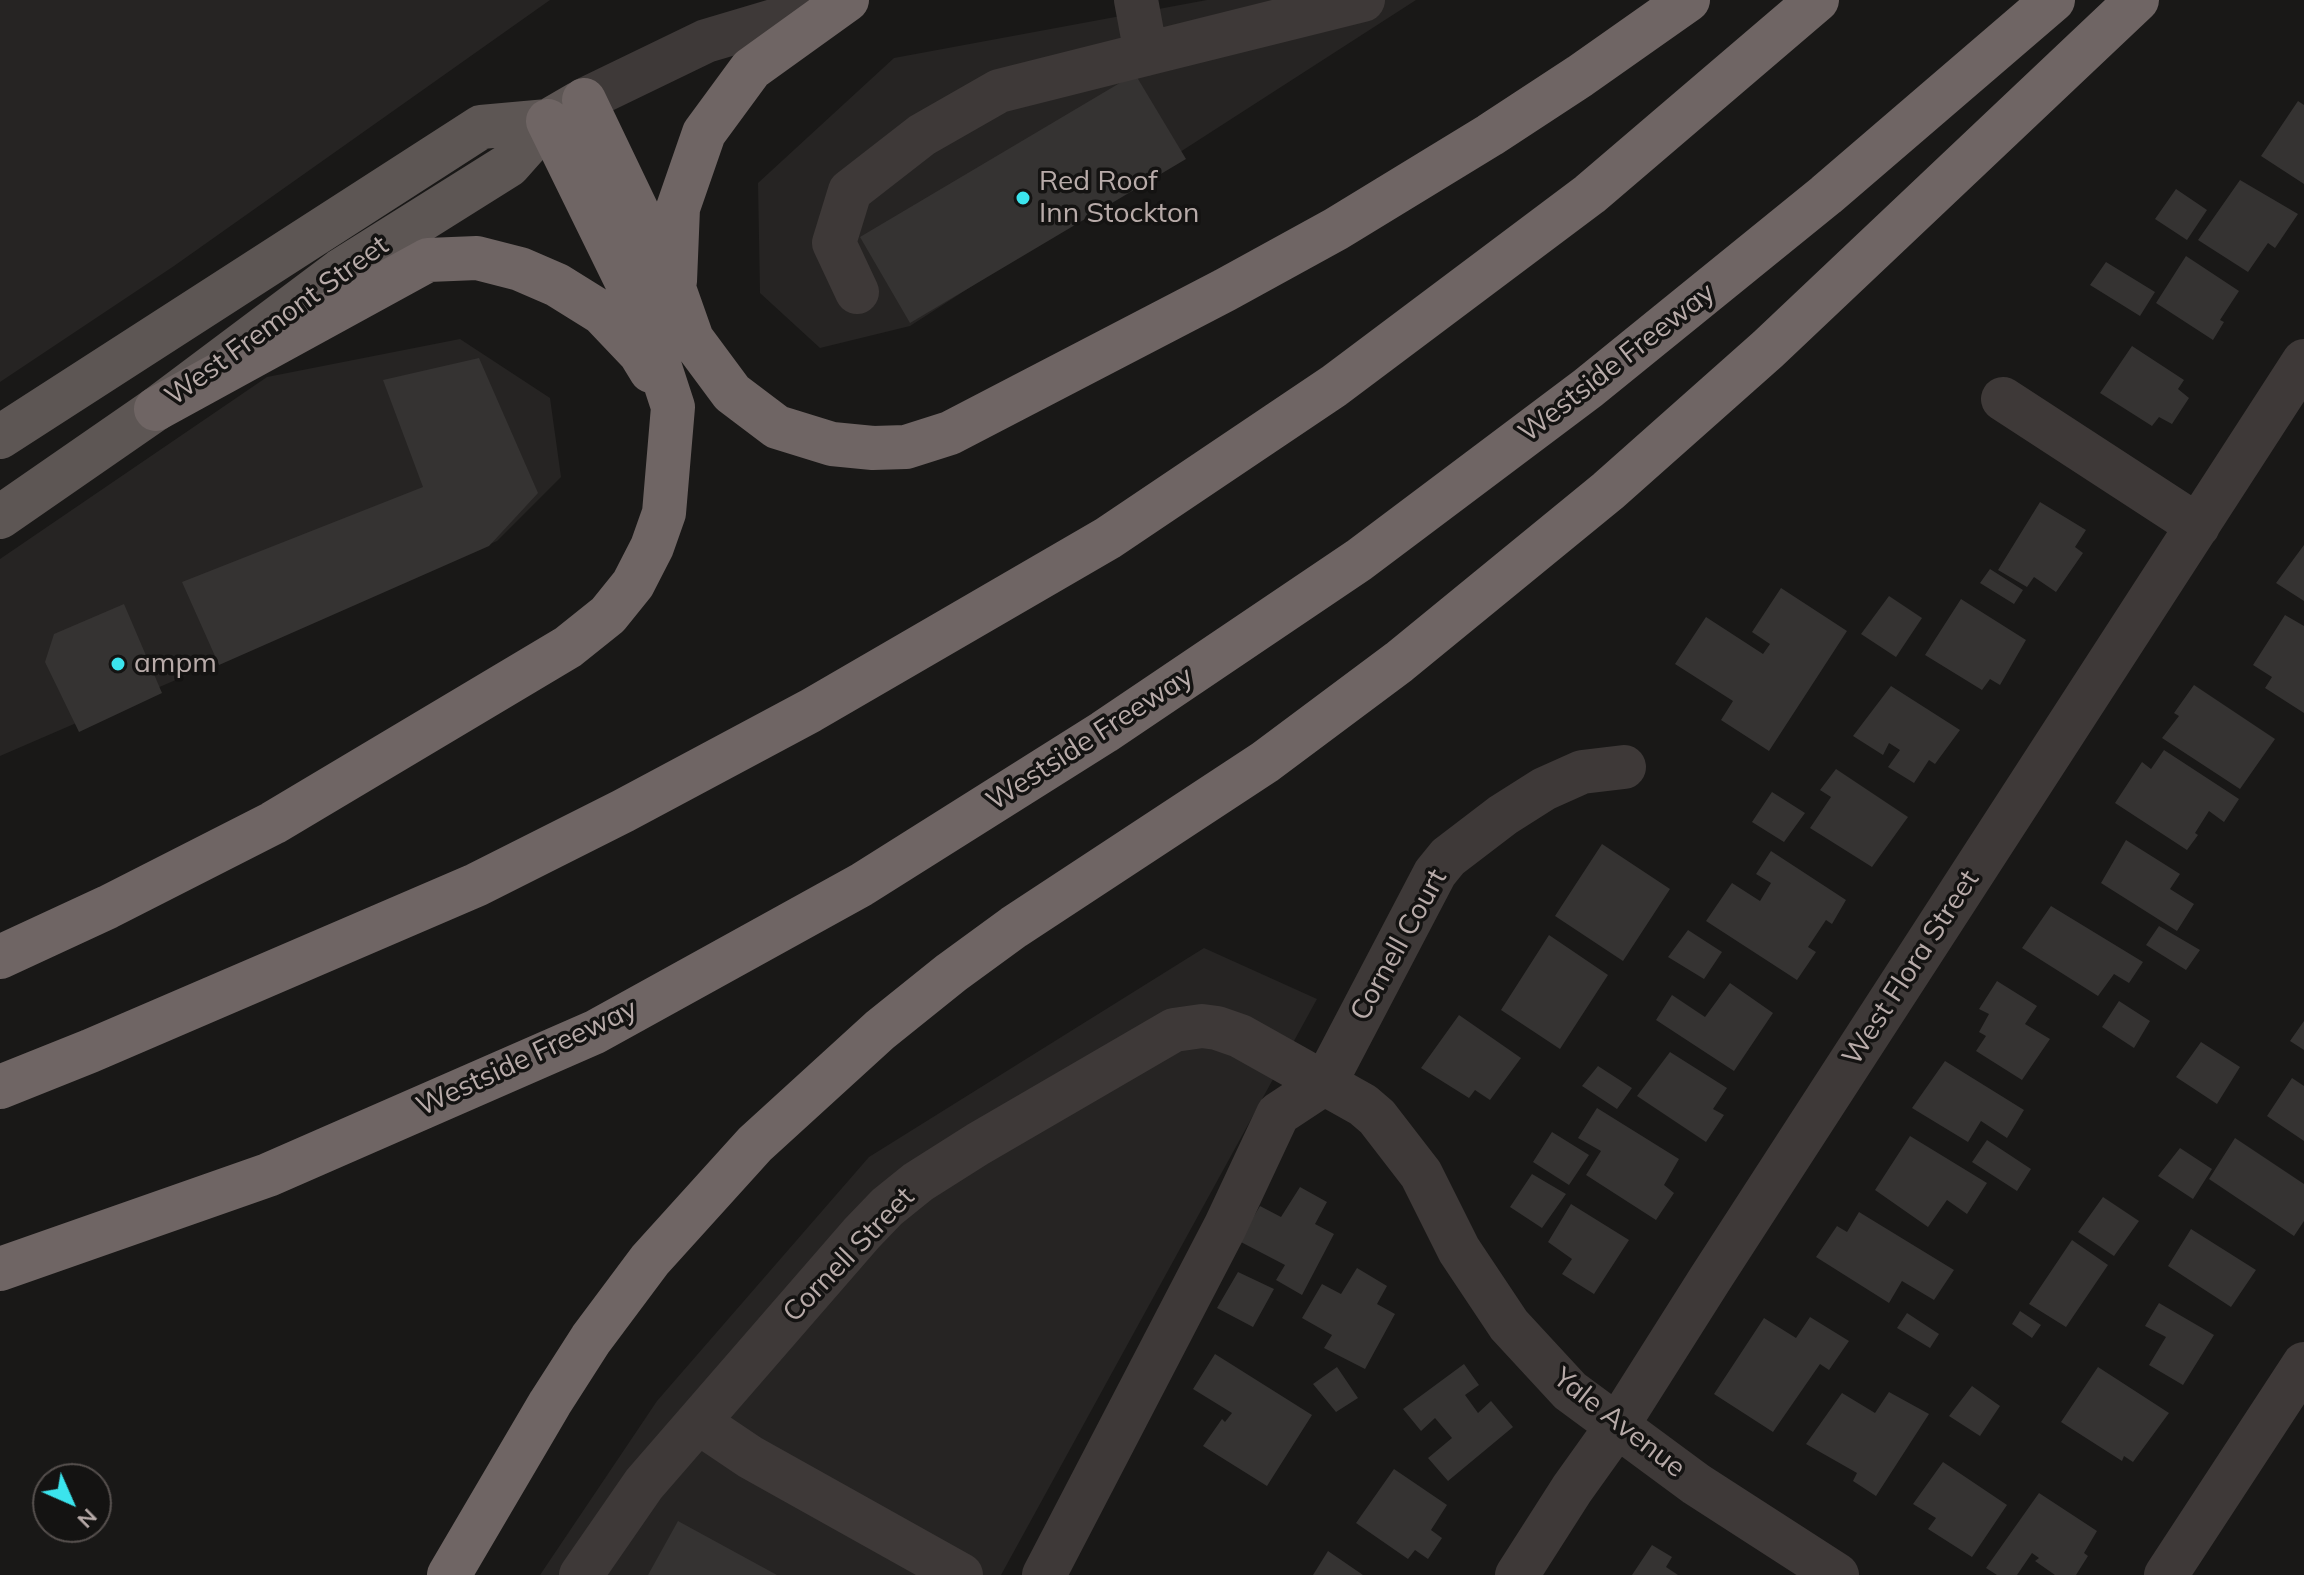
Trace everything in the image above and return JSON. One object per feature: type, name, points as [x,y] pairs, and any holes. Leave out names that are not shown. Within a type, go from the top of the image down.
[{"type":"highway","points":[[674,288],[678,208],[704,133],[751,69],[845,0]]},
{"type":"highway","points":[[566,111],[674,288],[692,339],[732,393],[777,427],[832,444],[906,447],[950,433],[1336,229],[1490,135],[1688,0]]},
{"type":"highway","points":[[0,1087],[119,1039],[489,878],[623,811],[810,711],[1108,538],[1334,386],[1590,194],[1817,0]]},
{"type":"highway","name":"Westside Freeway","points":[[0,1269],[268,1175],[595,1032],[875,876],[1104,732],[1359,560],[1588,388],[1826,195],[2053,0]]},
{"type":"highway","points":[[449,1575],[591,1339],[650,1260],[755,1144],[880,1030],[951,973],[1014,927],[1265,762],[1399,662],[1608,491],[1768,349],[2137,0]]},
{"type":"highway","points":[[0,957],[108,907],[273,823],[568,647],[608,615],[633,584],[652,547],[664,513],[673,407],[643,315],[566,111]]},
{"type":"highway","points":[[156,409],[428,260],[477,258],[520,269],[557,285],[602,313],[640,353],[673,407]]},
{"type":"main road","name":"West Fremont Street","points":[[0,437],[481,127],[566,111]]},
{"type":"main road","name":"West Fremont Street","points":[[11,509],[156,409],[340,271],[509,165],[566,111]]},
{"type":"main road","points":[[11,509],[53,424],[54,402]]},
{"type":"street","name":"West Fremont Street","points":[[566,111],[706,41],[845,0]]},
{"type":"street","points":[[1136,0],[1146,54]]},
{"type":"street","points":[[857,292],[834,243],[850,191],[922,135],[999,91],[1363,0]]},
{"type":"street","name":"West Flora Street","points":[[1517,1575],[1617,1426],[2304,361]]},
{"type":"street","points":[[2003,399],[2198,526]]},
{"type":"street","name":"Cornell Court","points":[[1325,1083],[1435,873],[1448,857],[1503,815],[1544,789],[1582,772],[1624,767]]},
{"type":"street","name":"Cornell Street","points":[[581,1575],[644,1484],[862,1233],[908,1190],[978,1144],[1174,1030],[1202,1026],[1240,1036],[1325,1083]]},
{"type":"street","points":[[1044,1575],[1225,1227],[1278,1114],[1325,1083]]},
{"type":"street","name":"Yale Avenue","points":[[1325,1083],[1377,1117],[1421,1174],[1459,1250],[1509,1325],[1570,1391],[1696,1484],[1837,1575]]},
{"type":"street","points":[[2166,1575],[2304,1364]]},
{"type":"street","points":[[698,1422],[750,1457],[961,1575]]},
{"type":"shaded area","points":[[0,0],[550,0],[174,266],[0,382]]},
{"type":"shaded area","points":[[1207,0],[1416,0],[910,326],[820,348],[760,293],[758,183],[894,58]]},
{"type":"shaded area","points":[[460,339],[550,398],[561,477],[497,541],[0,756],[0,559],[267,377]]},
{"type":"shaded area","points":[[1204,948],[1317,999],[1001,1575],[540,1575],[657,1401],[869,1157]]},
{"type":"building","name":"Red Roof Inn Stockton","points":[[1135,74],[1186,159],[910,323],[860,237]]},
{"type":"building","points":[[2298,101],[2304,105],[2304,184],[2261,156]]},
{"type":"building","points":[[2240,180],[2298,214],[2275,248],[2268,243],[2248,272],[2198,240]]},
{"type":"building","points":[[2176,189],[2207,210],[2187,240],[2155,219]]},
{"type":"building","points":[[2186,256],[2239,291],[2220,320],[2224,322],[2213,340],[2156,303]]},
{"type":"building","points":[[2106,262],[2155,292],[2140,316],[2090,285]]},
{"type":"building","points":[[2132,346],[2184,380],[2178,389],[2189,398],[2172,424],[2159,417],[2152,426],[2100,393]]},
{"type":"building","points":[[479,358],[538,493],[489,546],[219,665],[182,582],[423,487],[383,380]]},
{"type":"building","points":[[2040,502],[2086,530],[2075,547],[2083,553],[2056,592],[2034,577],[2027,587],[1998,570]]},
{"type":"building","points":[[2304,545],[2304,601],[2276,583]]},
{"type":"building","points":[[1990,569],[2023,590],[2014,604],[1980,583]]},
{"type":"building","points":[[1781,588],[1847,631],[1769,751],[1721,720],[1733,701],[1675,664],[1706,617],[1763,654],[1770,644],[1752,632]]},
{"type":"building","points":[[1889,596],[1922,618],[1896,657],[1861,634]]},
{"type":"building","points":[[1961,599],[2026,640],[2000,685],[1990,679],[1982,690],[1925,655]]},
{"type":"building","points":[[124,604],[162,693],[79,732],[45,662],[54,634]]},
{"type":"building","points":[[2285,615],[2304,626],[2304,713],[2265,688],[2272,677],[2253,665]]},
{"type":"building","points":[[2194,685],[2275,739],[2240,789],[2162,738],[2179,716],[2174,713]]},
{"type":"building","points":[[1891,686],[1960,730],[1935,764],[1929,760],[1914,783],[1888,767],[1900,750],[1889,743],[1883,755],[1853,736]]},
{"type":"building","points":[[2164,750],[2239,799],[2224,822],[2209,811],[2187,850],[2115,803],[2142,762],[2151,769]]},
{"type":"building","points":[[1836,769],[1908,817],[1872,867],[1810,828],[1831,797],[1820,790]]},
{"type":"building","points":[[1772,792],[1805,813],[1784,842],[1752,822]]},
{"type":"building","points":[[2126,840],[2180,874],[2170,889],[2194,904],[2177,931],[2101,883]]},
{"type":"building","points":[[1602,844],[1670,889],[1623,961],[1555,916]]},
{"type":"building","points":[[1771,851],[1846,900],[1832,924],[1826,920],[1808,947],[1816,952],[1797,980],[1706,921],[1732,883],[1760,901],[1771,883],[1756,874]]},
{"type":"building","points":[[2051,906],[2143,962],[2129,983],[2114,974],[2098,996],[2022,948]]},
{"type":"building","points":[[2159,926],[2200,950],[2186,970],[2146,945]]},
{"type":"building","points":[[1688,930],[1722,952],[1704,979],[1668,957]]},
{"type":"building","points":[[1549,935],[1608,975],[1560,1049],[1501,1010]]},
{"type":"building","points":[[1997,981],[2037,1006],[2025,1024],[2050,1039],[2022,1080],[1976,1051],[1986,1036],[1979,1032],[1989,1014],[1979,1009]]},
{"type":"building","points":[[1730,983],[1773,1013],[1734,1071],[1656,1020],[1672,995],[1705,1017]]},
{"type":"building","points":[[2119,1001],[2150,1021],[2134,1048],[2102,1027]]},
{"type":"building","points":[[1459,1015],[1521,1058],[1490,1100],[1475,1090],[1469,1098],[1421,1068]]},
{"type":"building","points":[[2304,1021],[2304,1050],[2290,1041]]},
{"type":"building","points":[[2201,1042],[2240,1067],[2217,1104],[2176,1077]]},
{"type":"building","points":[[1670,1052],[1727,1088],[1713,1109],[1724,1115],[1706,1142],[1637,1096]]},
{"type":"building","points":[[1945,1061],[2024,1110],[2007,1138],[1981,1121],[1968,1142],[1912,1108]]},
{"type":"building","points":[[1598,1066],[1632,1088],[1617,1109],[1582,1086]]},
{"type":"building","points":[[2292,1078],[2304,1086],[2304,1141],[2267,1116]]},
{"type":"building","points":[[1597,1108],[1679,1159],[1664,1185],[1674,1193],[1656,1220],[1586,1175],[1601,1151],[1578,1138]]},
{"type":"building","points":[[1552,1132],[1589,1155],[1569,1185],[1533,1162]]},
{"type":"building","points":[[1910,1136],[1987,1183],[1967,1214],[1947,1200],[1928,1227],[1875,1190]]},
{"type":"building","points":[[2235,1138],[2304,1184],[2304,1221],[2294,1236],[2209,1179]]},
{"type":"building","points":[[1987,1140],[2031,1169],[2017,1191],[1972,1162]]},
{"type":"building","points":[[2180,1148],[2212,1169],[2193,1199],[2158,1176]]},
{"type":"building","points":[[1532,1174],[1566,1194],[1542,1228],[1510,1207]]},
{"type":"building","points":[[1300,1187],[1327,1202],[1315,1224],[1334,1234],[1302,1295],[1276,1280],[1285,1265],[1239,1241],[1260,1206],[1281,1217]]},
{"type":"building","points":[[2103,1197],[2139,1221],[2114,1256],[2078,1232]]},
{"type":"building","points":[[1571,1204],[1629,1240],[1594,1294],[1562,1274],[1572,1259],[1548,1242]]},
{"type":"building","points":[[1859,1212],[1954,1270],[1934,1300],[1902,1281],[1889,1303],[1816,1257],[1837,1226],[1847,1232]]},
{"type":"building","points":[[2191,1229],[2256,1270],[2231,1307],[2168,1266]]},
{"type":"building","points":[[2072,1240],[2108,1265],[2066,1327],[2029,1304]]},
{"type":"building","points":[[1357,1268],[1387,1286],[1377,1304],[1395,1314],[1365,1369],[1324,1348],[1332,1335],[1302,1318],[1322,1284],[1341,1294]]},
{"type":"building","points":[[1238,1272],[1274,1289],[1253,1327],[1217,1308]]},
{"type":"building","points":[[2159,1303],[2214,1335],[2183,1385],[2149,1365],[2166,1337],[2145,1326]]},
{"type":"building","points":[[2020,1311],[2041,1325],[2032,1338],[2012,1324]]},
{"type":"building","points":[[1907,1313],[1939,1334],[1930,1348],[1897,1328]]},
{"type":"building","points":[[1810,1317],[1849,1341],[1829,1370],[1820,1364],[1773,1432],[1714,1394],[1764,1318],[1796,1338]]},
{"type":"building","points":[[1215,1354],[1312,1415],[1267,1486],[1203,1446],[1222,1419],[1225,1422],[1232,1413],[1193,1389]]},
{"type":"building","points":[[1464,1364],[1479,1385],[1465,1395],[1478,1413],[1491,1401],[1513,1427],[1448,1481],[1428,1458],[1452,1438],[1435,1418],[1421,1431],[1403,1409]]},
{"type":"building","points":[[1337,1367],[1358,1398],[1336,1412],[1313,1384]]},
{"type":"building","points":[[2098,1367],[2169,1413],[2133,1462],[2124,1456],[2122,1461],[2061,1422]]},
{"type":"building","points":[[1972,1386],[2000,1406],[1980,1436],[1949,1416]]},
{"type":"building","points":[[1889,1392],[1929,1414],[1876,1496],[1853,1481],[1857,1473],[1806,1444],[1842,1393],[1875,1413]]},
{"type":"building","points":[[1943,1462],[2007,1505],[1972,1557],[1928,1529],[1936,1518],[1913,1504]]},
{"type":"building","points":[[1394,1469],[1447,1505],[1431,1530],[1442,1538],[1428,1559],[1415,1550],[1408,1559],[1356,1523]]},
{"type":"building","points":[[2039,1493],[2097,1531],[2084,1553],[2088,1556],[2076,1575],[2055,1575],[2035,1561],[2039,1558],[2032,1553],[2017,1575],[1997,1575],[1986,1568]]},
{"type":"building","points":[[678,1521],[777,1575],[648,1575]]},
{"type":"building","points":[[1652,1545],[1672,1557],[1666,1567],[1678,1575],[1632,1575]]},
{"type":"building","points":[[1328,1551],[1363,1575],[1313,1575]]},
{"type":"place","name":"Red Roof Inn Stockton","points":[[1023,198]]},
{"type":"place","name":"ampm","points":[[118,664]]}]
